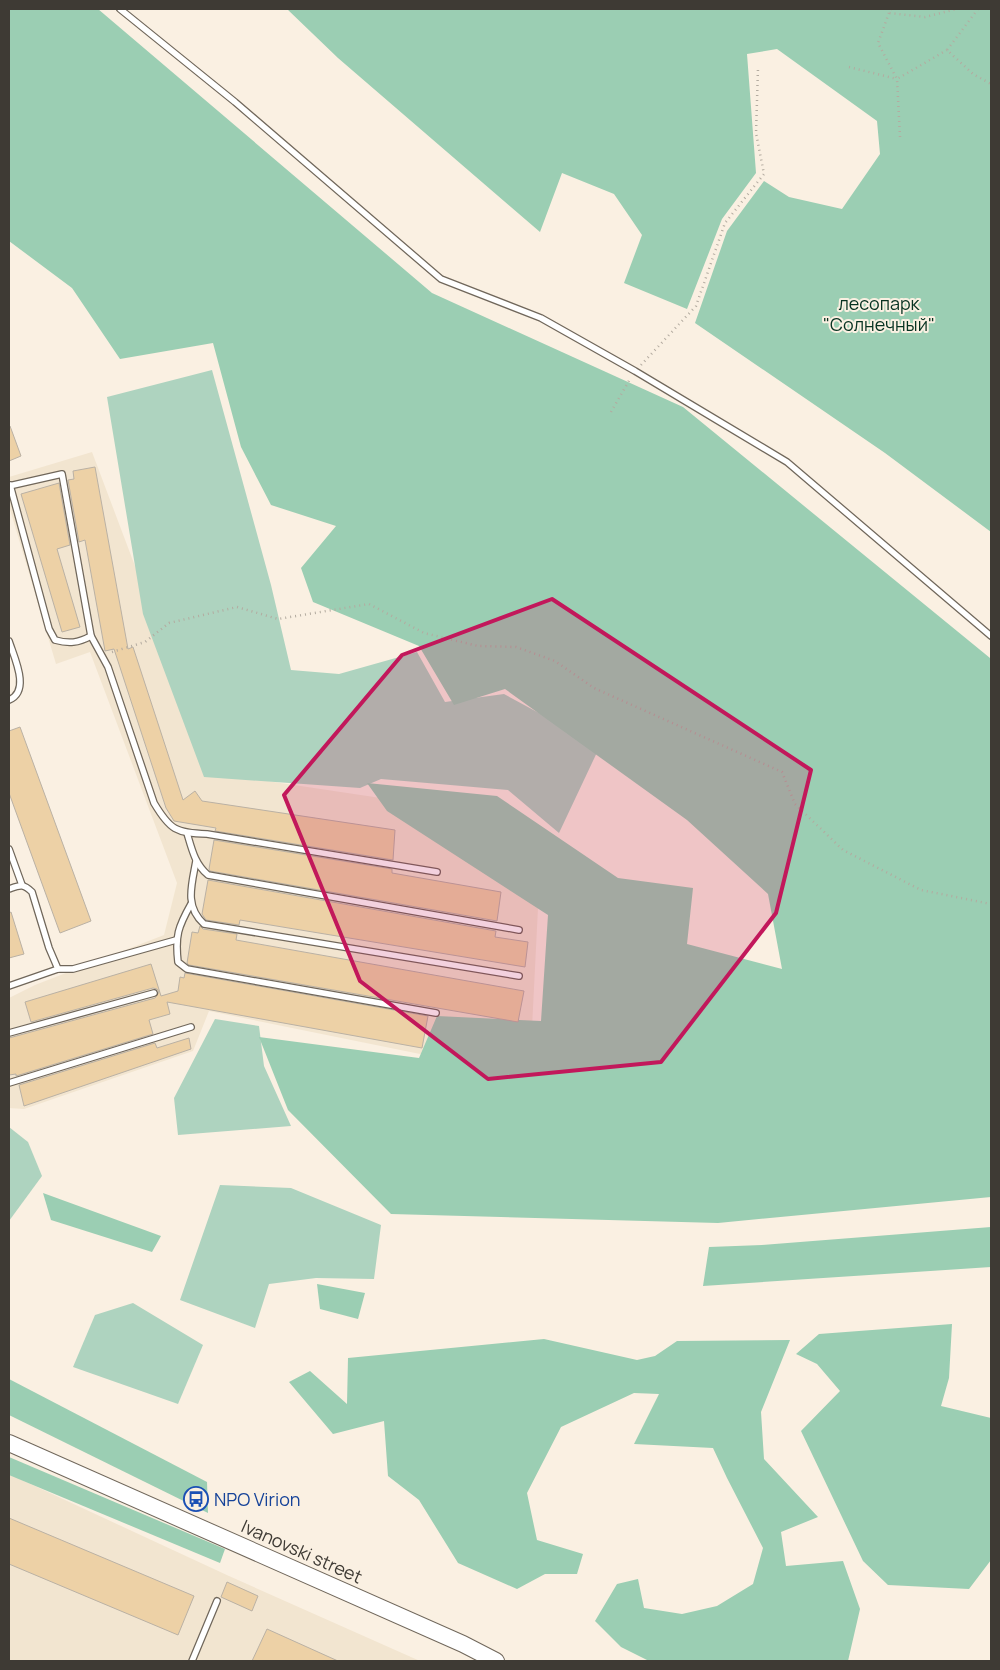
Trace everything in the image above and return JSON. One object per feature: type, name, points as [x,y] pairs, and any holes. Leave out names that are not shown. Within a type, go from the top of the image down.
[{"type":"main road","name":"Ivanovski street","points":[[9,1444],[445,1636],[496,1661]]},
{"type":"lane","points":[[120,9],[235,102],[441,279],[541,318],[635,371],[787,462],[991,636]]},
{"type":"lane","points":[[91,636],[81,642],[68,643],[55,640],[49,630],[9,486],[62,474],[91,636],[108,667],[154,803],[162,817],[172,828],[187,834],[207,834],[437,872]]},
{"type":"lane","points":[[9,641],[18,668],[21,687],[14,698],[9,700]]},
{"type":"lane","points":[[187,834],[196,860],[208,876],[520,930]]},
{"type":"lane","points":[[9,849],[22,885]]},
{"type":"lane","points":[[196,860],[190,904],[180,924],[176,940],[178,962],[187,969],[436,1013]]},
{"type":"lane","points":[[9,889],[22,885],[32,892],[49,948],[58,969]]},
{"type":"lane","points":[[190,904],[197,918],[204,924],[519,976]]},
{"type":"lane","points":[[9,986],[58,969],[73,969],[176,940]]},
{"type":"lane","points":[[9,1033],[154,993]]},
{"type":"lane","points":[[9,1083],[191,1027]]},
{"type":"lane","points":[[192,1661],[217,1601]]},
{"type":"path","points":[[891,9],[878,43],[896,79],[900,137]]},
{"type":"path","points":[[889,13],[925,17],[957,9]]},
{"type":"path","points":[[849,67],[896,79],[947,50],[978,9]]},
{"type":"path","points":[[947,50],[973,74],[991,84]]},
{"type":"path","points":[[610,412],[635,371],[696,306],[725,223],[764,174],[756,133],[758,68]]},
{"type":"path","points":[[104,655],[145,642],[169,623],[237,607],[278,619],[369,604],[424,633],[478,646],[516,646],[555,661],[594,688],[782,772],[795,804],[843,850],[921,890],[991,904]]},
{"type":"highlighted area","points":[[552,599],[811,770],[776,913],[661,1062],[488,1079],[360,981],[284,795],[402,655]]},
{"type":"shaded area","points":[[92,452],[213,773],[394,800],[538,908],[532,1028],[425,1055],[209,1011],[193,1051],[24,1109],[9,1108],[9,998],[35,985],[164,935],[177,883],[90,652],[56,664],[9,506],[9,477]]},
{"type":"shaded area","points":[[9,1474],[229,1576],[420,1661],[9,1661]]},
{"type":"green space","points":[[9,9],[98,9],[432,293],[683,407],[990,658],[991,1197],[718,1223],[391,1214],[288,1110],[259,1037],[419,1058],[437,1016],[541,1021],[548,915],[387,811],[367,783],[497,796],[618,878],[693,888],[687,944],[782,969],[768,894],[687,820],[505,689],[454,705],[419,646],[313,602],[301,568],[336,526],[271,505],[241,447],[213,343],[120,359],[72,288],[9,241]]},
{"type":"green space","name":"лесопарк \"Солнечный\"","points":[[287,9],[991,9],[991,532],[885,453],[695,323],[727,231],[764,181],[789,197],[842,209],[880,154],[877,121],[777,49],[747,54],[756,173],[722,219],[687,309],[624,283],[642,235],[614,194],[562,173],[540,232],[338,58]]},
{"type":"green space","points":[[212,370],[271,585],[291,670],[339,674],[417,652],[445,702],[504,694],[600,746],[559,833],[508,790],[381,779],[360,788],[204,777],[143,614],[107,397]]},
{"type":"green space","points":[[215,1019],[259,1026],[264,1066],[291,1126],[178,1135],[174,1098]]},
{"type":"green space","points":[[9,1127],[28,1142],[42,1176],[9,1221]]},
{"type":"green space","points":[[220,1185],[291,1188],[381,1225],[374,1279],[316,1278],[269,1284],[255,1328],[180,1300]]},
{"type":"green space","points":[[43,1193],[161,1236],[152,1252],[51,1220]]},
{"type":"green space","points":[[991,1227],[991,1267],[703,1286],[709,1247],[762,1245]]},
{"type":"green space","points":[[317,1284],[365,1293],[358,1319],[320,1309]]},
{"type":"green space","points":[[133,1303],[203,1345],[178,1404],[73,1367],[95,1315]]},
{"type":"green space","points":[[952,1324],[949,1378],[941,1406],[991,1418],[991,1560],[969,1589],[888,1585],[863,1561],[801,1431],[840,1391],[817,1364],[796,1354],[819,1334]]},
{"type":"green space","points":[[544,1339],[637,1360],[655,1356],[677,1341],[790,1340],[761,1412],[764,1459],[818,1517],[781,1532],[786,1566],[843,1561],[860,1609],[848,1661],[649,1661],[621,1647],[595,1621],[617,1584],[638,1579],[644,1608],[682,1614],[717,1606],[753,1584],[763,1548],[713,1448],[634,1444],[659,1394],[634,1393],[561,1427],[527,1493],[537,1540],[583,1554],[577,1574],[545,1574],[517,1589],[458,1563],[419,1500],[388,1476],[384,1421],[333,1434],[289,1382],[310,1371],[347,1404],[348,1358]]},
{"type":"green space","points":[[9,1379],[207,1482],[208,1513],[9,1415]]},
{"type":"green space","points":[[9,1457],[225,1549],[220,1563],[9,1475]]},
{"type":"building","points":[[9,426],[21,456],[9,461]]},
{"type":"building","points":[[95,467],[128,649],[133,647],[183,800],[195,791],[202,801],[395,830],[393,860],[215,831],[216,828],[174,821],[166,808],[114,649],[105,651],[85,540],[79,542],[68,480],[74,479],[73,471]]},
{"type":"building","points":[[59,483],[70,545],[57,549],[80,627],[62,632],[21,494]]},
{"type":"building","points":[[20,727],[91,921],[60,933],[9,793],[9,731]]},
{"type":"building","points":[[214,840],[392,869],[392,873],[501,892],[497,921],[210,871]]},
{"type":"building","points":[[208,880],[496,931],[495,937],[528,942],[525,967],[240,920],[239,925],[206,920],[202,914]]},
{"type":"building","points":[[11,912],[24,954],[9,958],[9,913]]},
{"type":"building","points":[[200,926],[203,929],[237,934],[236,940],[524,991],[518,1022],[189,965],[187,963],[192,932],[198,933]]},
{"type":"building","points":[[151,964],[161,996],[178,991],[180,977],[184,978],[185,973],[428,1016],[422,1048],[167,1002],[170,1014],[149,1020],[153,1034],[16,1076],[16,1074],[9,1075],[9,1038],[155,998],[159,992],[153,988],[31,1022],[25,1002]]},
{"type":"building","points":[[189,1038],[191,1049],[24,1106],[19,1085],[155,1043],[157,1048]]},
{"type":"building","points":[[9,1518],[194,1596],[178,1635],[9,1564]]},
{"type":"building","points":[[227,1582],[258,1596],[252,1611],[221,1597]]},
{"type":"building","points":[[267,1629],[338,1661],[252,1661]]},
{"type":"place","name":"NPO Virion","points":[[196,1499]]}]
